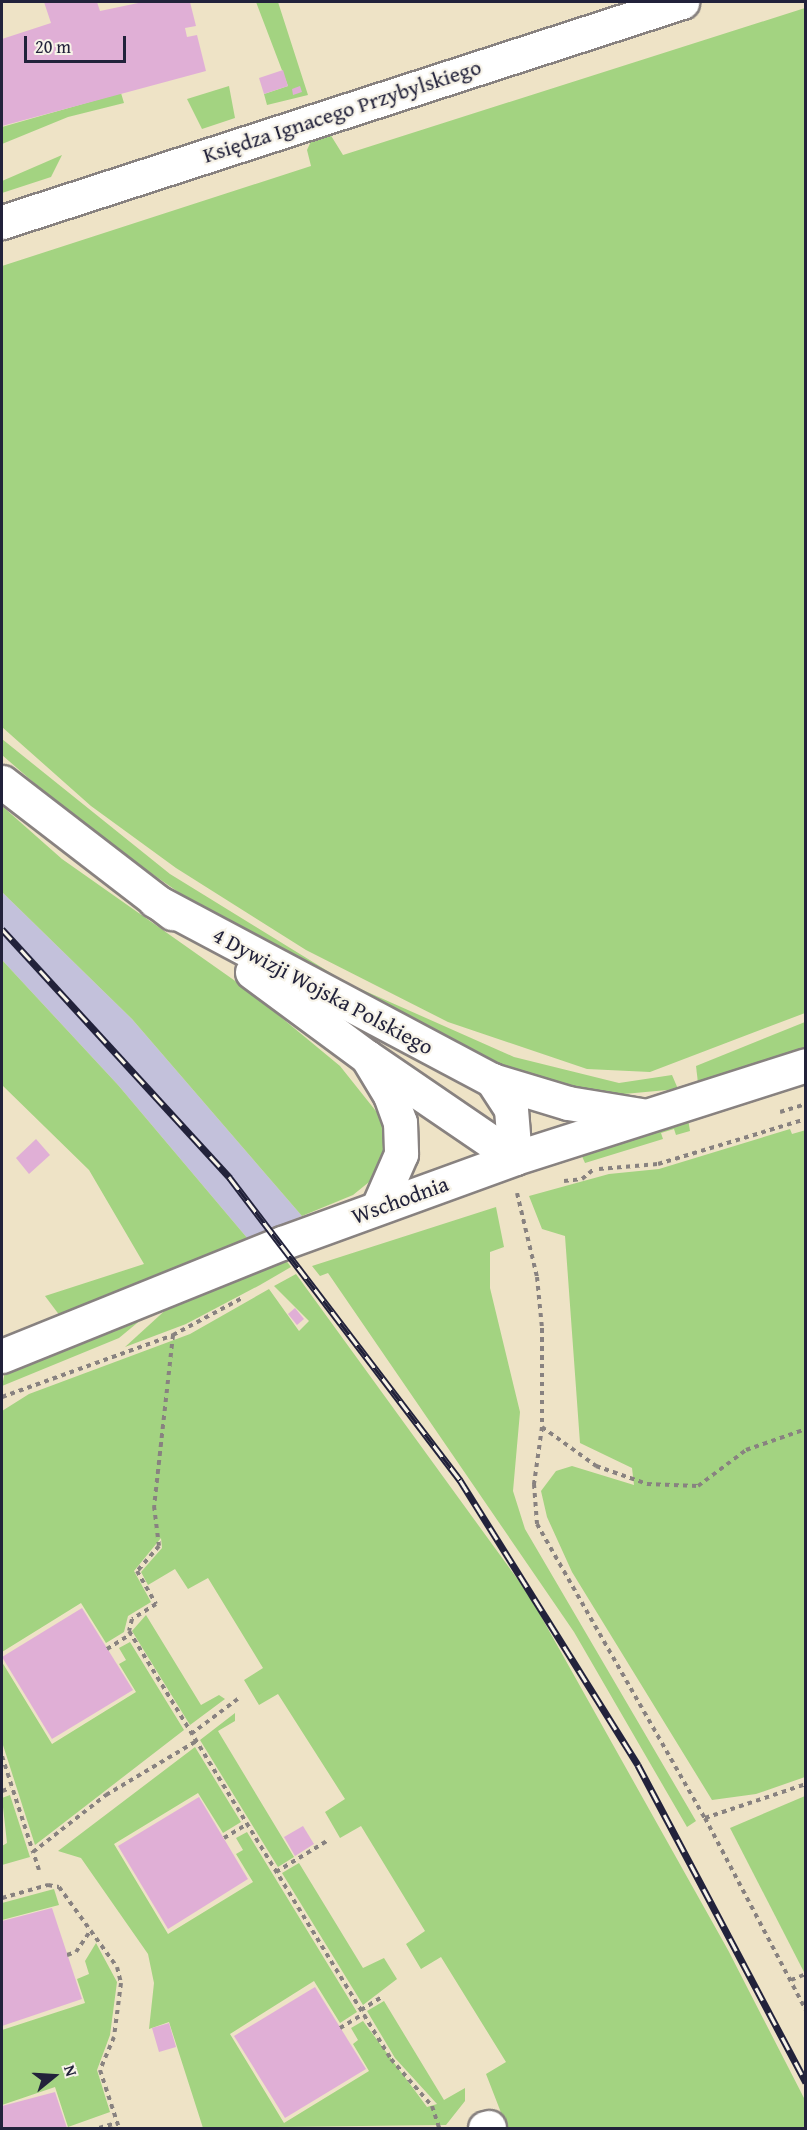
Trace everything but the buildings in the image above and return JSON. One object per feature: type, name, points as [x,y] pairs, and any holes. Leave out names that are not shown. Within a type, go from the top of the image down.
[{"type":"street","name":"Księdza Ignacego Przybylskiego","points":[[2,222],[682,2]]},
{"type":"street","name":"4 Dywizji Wojska Polskiego","points":[[2,782],[155,901],[366,1057],[514,1171]]},
{"type":"street","name":"4 Dywizji Wojska Polskiego","points":[[155,901],[492,1080],[568,1103],[646,1115]]},
{"type":"street","name":"4 Dywizji Wojska Polskiego","points":[[366,1057],[390,1095],[403,1139],[393,1182],[378,1207]]},
{"type":"street","name":"Wschodnia","points":[[2,1356],[378,1207],[514,1171],[646,1115],[806,1065]]},
{"type":"street","name":"4 Dywizji Wojska Polskiego","points":[[492,1080],[511,1109],[514,1171]]},
{"type":"path","points":[[514,1171],[537,1277],[542,1428],[534,1484],[537,1524],[705,1818],[806,2010]]},
{"type":"path","points":[[2,1397],[173,1335],[252,1293]]},
{"type":"path","points":[[173,1335],[154,1506],[159,1546],[137,1571],[156,1604],[132,1619],[131,1634],[391,2060],[432,2106],[439,2128]]},
{"type":"path","points":[[542,1428],[596,1466],[647,1484],[699,1486],[746,1450],[805,1430]]},
{"type":"path","points":[[107,1649],[131,1634]]},
{"type":"path","points":[[191,1734],[239,1698]]},
{"type":"path","points":[[33,1851],[106,1796],[195,1742]]},
{"type":"path","points":[[2,1756],[39,1870]]},
{"type":"path","points":[[705,1818],[806,1784]]},
{"type":"path","points":[[2,1791],[11,1788]]},
{"type":"path","points":[[224,1838],[247,1824]]},
{"type":"path","points":[[276,1872],[327,1841]]},
{"type":"path","points":[[2,1899],[54,1885],[91,1930],[120,1974],[114,2037],[100,2070],[119,2128]]},
{"type":"path","points":[[67,1955],[76,1952],[91,1930]]},
{"type":"path","points":[[791,1980],[806,1974]]},
{"type":"path","points":[[340,2028],[382,1997]]},
{"type":"path","points":[[99,2128],[117,2123]]},
{"type":"shaded area","points":[[2,892],[132,1019],[302,1216],[248,1239],[118,1085],[2,960]]},
{"type":"green space","points":[[256,2],[278,2],[308,95],[267,105],[264,94],[288,86]]},
{"type":"green space","points":[[805,8],[805,1013],[650,1072],[587,1069],[448,1022],[306,950],[176,868],[91,806],[2,727],[2,266],[311,166],[307,150],[313,137],[330,134],[343,155]]},
{"type":"green space","points":[[229,86],[235,118],[202,129],[187,99]]},
{"type":"green space","points":[[121,93],[124,103],[68,117],[2,144],[2,127]]},
{"type":"green space","points":[[62,155],[51,177],[2,193],[2,181]]},
{"type":"green space","points":[[2,739],[170,874],[347,983],[514,1057],[619,1083],[672,1075],[678,1089],[613,1095],[520,1078],[247,940],[85,827],[2,755]]},
{"type":"green space","points":[[2,806],[62,859],[248,990],[340,1066],[383,1120],[388,1142],[374,1178],[353,1195],[302,1216],[132,1019],[2,892]]},
{"type":"green space","points":[[2,960],[118,1085],[248,1239],[60,1316],[45,1296],[144,1264],[89,1170],[2,1085]]},
{"type":"green space","points":[[805,1022],[805,1049],[698,1083],[696,1066]]},
{"type":"green space","points":[[688,1119],[690,1131],[676,1135],[674,1129],[661,1133],[663,1139],[585,1163],[581,1154]]},
{"type":"green space","points":[[790,1129],[792,1134],[806,1130],[805,1777],[756,1794],[712,1800],[572,1572],[547,1517],[541,1491],[556,1471],[572,1466],[634,1485],[632,1468],[580,1443],[565,1236],[542,1229],[529,1196],[609,1174],[659,1169]]},
{"type":"green space","points":[[496,1207],[504,1247],[490,1252],[490,1288],[520,1412],[513,1491],[525,1529],[696,1821],[687,1827],[574,1632],[328,1273],[320,1276],[312,1266]]},
{"type":"green space","points":[[285,1259],[291,1267],[260,1285],[186,1324],[125,1347],[171,1305]]},
{"type":"green space","points":[[296,1274],[529,1595],[728,1950],[805,2100],[805,2128],[507,2128],[486,2074],[506,2062],[441,1957],[421,1969],[406,1944],[425,1931],[361,1826],[340,1838],[325,1812],[345,1799],[278,1694],[259,1705],[244,1680],[263,1668],[208,1578],[188,1589],[175,1569],[148,1585],[141,1572],[162,1548],[161,1538],[134,1571],[151,1602],[128,1616],[124,1632],[106,1643],[81,1603],[2,1652],[2,1411],[29,1394],[190,1334],[269,1289],[299,1331],[309,1321],[274,1286]]},
{"type":"green space","points":[[148,1314],[119,1338],[2,1386],[5,1372]]},
{"type":"green space","points":[[146,1615],[201,1705],[219,1695],[225,1699],[190,1725],[132,1631]]},
{"type":"green space","points":[[130,1642],[184,1730],[35,1845],[2,1742],[2,1662],[52,1744],[136,1692],[119,1664],[126,1660],[119,1648]]},
{"type":"green space","points":[[235,1713],[235,1721],[218,1731],[294,1857],[278,1867],[200,1740]]},
{"type":"green space","points":[[195,1747],[241,1822],[223,1833],[198,1793],[114,1844],[168,1934],[253,1882],[236,1854],[243,1850],[236,1838],[247,1832],[357,2012],[340,2023],[314,1981],[230,2034],[284,2123],[369,2071],[353,2044],[358,2040],[351,2028],[363,2021],[427,2107],[437,2104],[395,2058],[367,2011],[384,2001],[444,2100],[465,2088],[465,2101],[446,2125],[203,2128],[169,2022],[149,2029],[154,1983],[148,1954],[81,1858],[58,1851]]},
{"type":"green space","points":[[10,1795],[30,1857],[2,1865],[2,1846],[7,1843],[2,1798]]},
{"type":"green space","points":[[805,1796],[805,1974],[730,1828]]},
{"type":"green space","points":[[299,1863],[363,1968],[384,1958],[397,1979],[363,2005],[282,1873]]},
{"type":"green space","points":[[54,1889],[59,1905],[2,1920],[2,1903]]},
{"type":"green space","points":[[96,1943],[117,1982],[110,2035],[97,2070],[110,2112],[68,2127],[55,2087],[2,2105],[2,2030],[85,2003],[77,1979],[89,1974],[85,1961]]},
{"type":"railway","points":[[2,929],[230,1178],[460,1480],[638,1765],[806,2082]]}]
